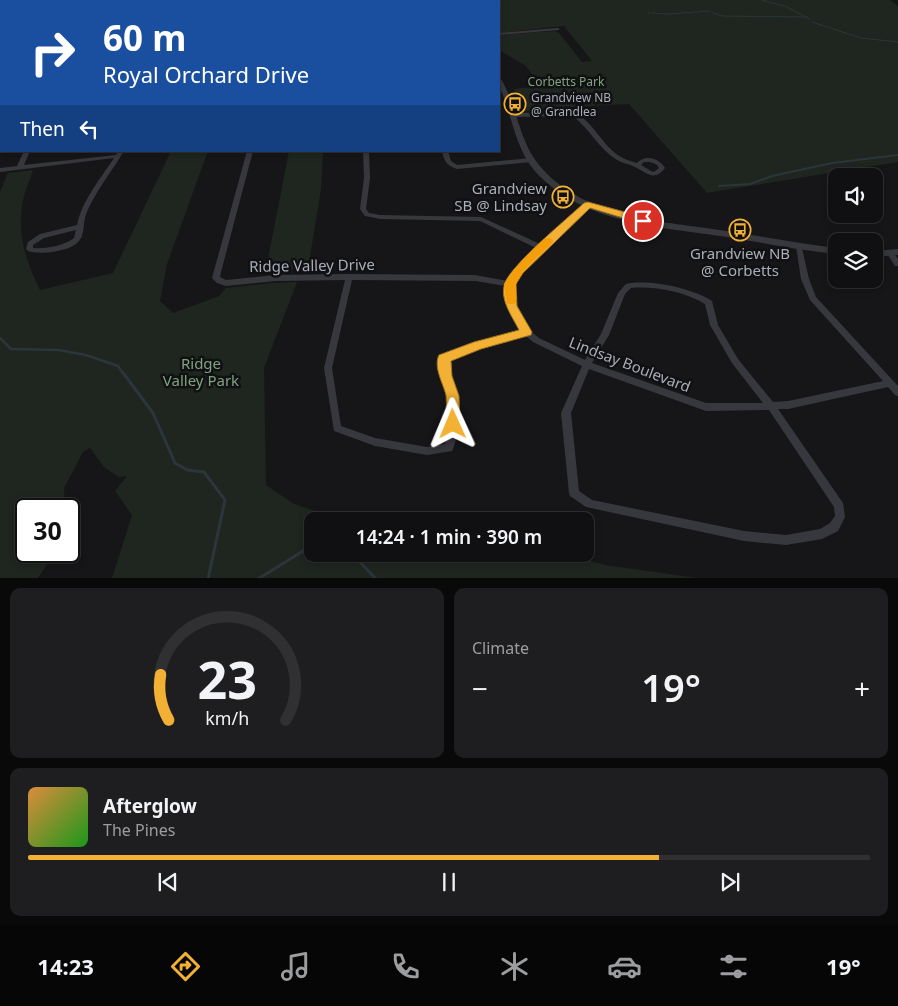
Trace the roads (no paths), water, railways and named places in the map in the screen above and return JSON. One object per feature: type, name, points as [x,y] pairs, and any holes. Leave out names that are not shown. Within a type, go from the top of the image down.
[{"type":"street","points":[[500,34],[557,28]]},
{"type":"street","points":[[500,82],[531,160],[551,182],[588,205],[643,221],[828,251]]},
{"type":"street","points":[[513,115],[574,114],[617,157],[638,165]]},
{"type":"street","points":[[20,168],[27,152]]},
{"type":"street","name":"Ridge Valley Drive","points":[[250,152],[216,278],[220,281],[226,283],[294,277],[475,278],[510,284]]},
{"type":"street","points":[[366,152],[367,178],[363,209],[367,215],[380,217],[469,217],[480,219],[541,247]]},
{"type":"street","points":[[445,152],[447,162],[451,166],[457,167],[531,160]]},
{"type":"street","points":[[0,170],[120,153]]},
{"type":"street","points":[[78,227],[37,238],[30,244],[30,249],[40,251],[68,244],[78,238],[78,227],[84,212],[120,153]]},
{"type":"street","points":[[510,284],[519,270],[541,247],[588,205]]},
{"type":"street","points":[[799,246],[805,278],[814,298],[898,392]]},
{"type":"street","points":[[894,253],[898,264]]},
{"type":"street","points":[[349,277],[328,368],[338,428],[376,442],[427,451],[449,448],[453,424],[452,396],[446,376],[444,358],[478,345],[526,332]]},
{"type":"street","name":"Lindsay Boulevard","points":[[510,284],[512,306],[526,332],[536,340],[587,365],[706,407],[788,405],[889,383]]},
{"type":"street","points":[[640,285],[684,292],[709,303],[714,325],[735,361],[771,406],[839,506],[840,518],[834,527],[822,534],[786,540],[744,536],[590,504],[574,492],[566,414],[587,365],[605,335],[622,293],[629,286],[640,285]]},
{"type":"waterway","points":[[762,0],[787,7],[806,17]]},
{"type":"waterway","points":[[652,13],[669,14],[709,11]]},
{"type":"waterway","points":[[713,13],[722,16],[806,17]]},
{"type":"waterway","points":[[806,17],[810,19]]},
{"type":"waterway","points":[[812,22],[861,38],[898,42]]},
{"type":"waterway","points":[[719,186],[750,184],[772,176],[832,163],[898,155]]},
{"type":"waterway","points":[[0,338],[11,349],[58,350],[86,355],[118,366],[125,376]]},
{"type":"waterway","points":[[124,374],[153,413],[175,463],[187,470],[204,472],[225,500],[208,578]]},
{"type":"waterway","points":[[260,578],[304,550]]},
{"type":"waterway","points":[[360,562],[375,578]]},
{"type":"place","name":"Grandview NB @ Grandlea","points":[[515,104]]},
{"type":"place","name":"Grandview SB @ Lindsay","points":[[563,197]]},
{"type":"place","name":"Grandview NB @ Corbetts","points":[[740,230]]},
{"type":"park label","name":"Corbetts Park","points":[[566,81]]},
{"type":"park label","name":"Ridge Valley Park","points":[[201,372]]}]
